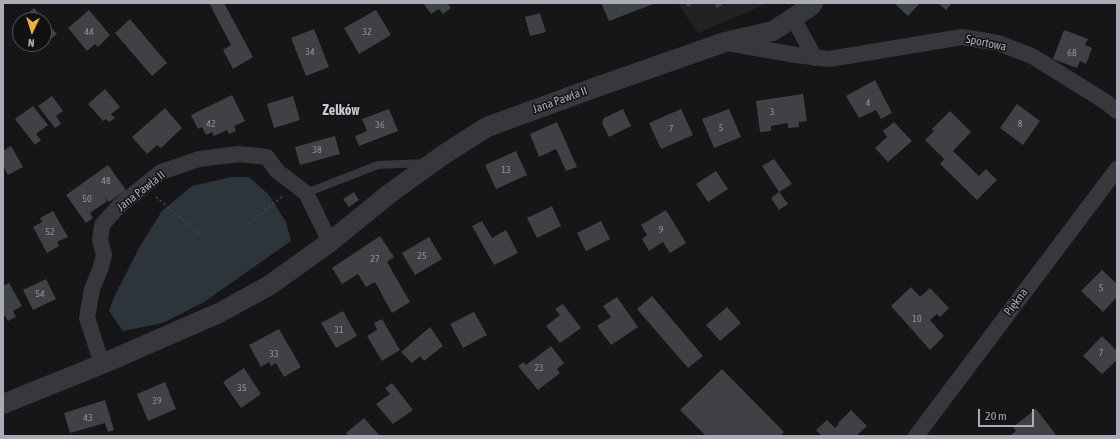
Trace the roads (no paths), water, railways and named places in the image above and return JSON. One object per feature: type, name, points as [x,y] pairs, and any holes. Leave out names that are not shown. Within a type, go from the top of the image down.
[{"type":"street","name":"Jana Pawła II","points":[[3,404],[102,364],[220,313],[270,285],[330,242],[389,194],[488,127],[725,42],[773,31],[811,6],[813,3]]},
{"type":"street","points":[[793,18],[815,58]]},
{"type":"street","name":"Sportowa","points":[[725,42],[815,58],[830,59],[962,37],[998,43],[1032,56],[1106,102],[1117,111]]},
{"type":"street","name":"Jana Pawła II","points":[[102,364],[87,318],[92,289],[100,270],[104,255],[100,240],[102,226],[119,206],[160,172],[199,158],[239,154],[267,157],[277,170],[306,193],[330,242]]},
{"type":"street","name":"Piękna","points":[[916,436],[1117,169]]},
{"type":"lane","points":[[306,193],[378,165],[433,163]]},
{"type":"district","name":"Zelków","points":[[341,111]]}]
